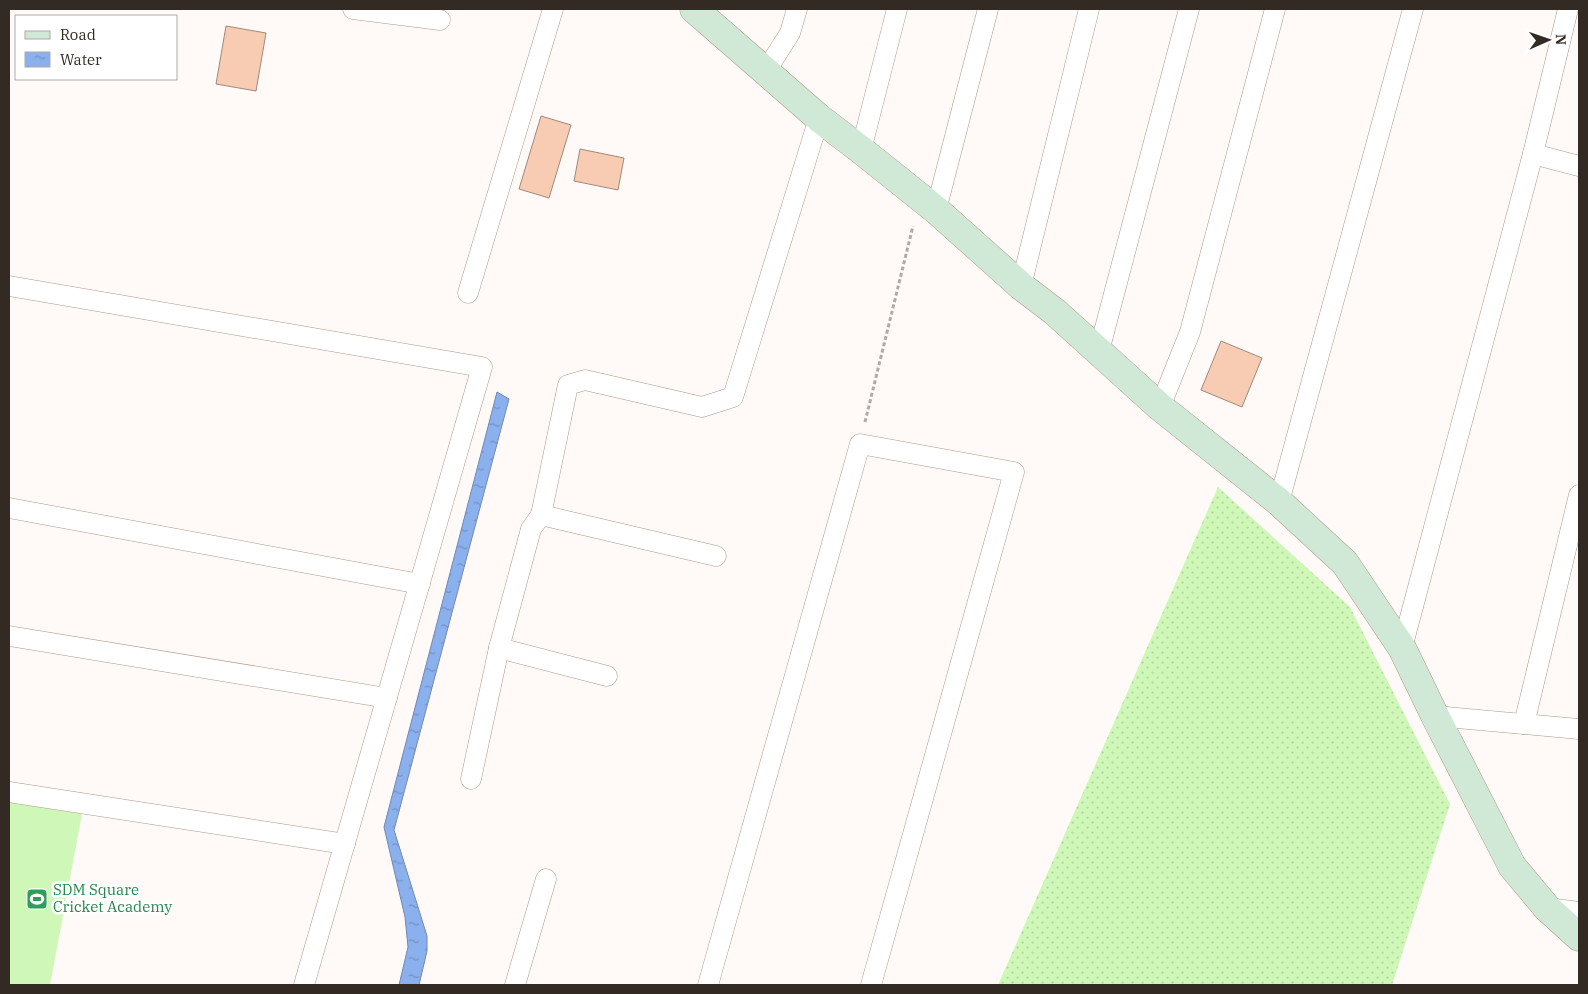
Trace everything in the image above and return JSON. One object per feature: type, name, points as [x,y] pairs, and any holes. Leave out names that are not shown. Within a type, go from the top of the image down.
[{"type":"main road","points":[[694,9],[818,118],[928,204],[1021,286],[1055,312],[1160,406],[1279,502],[1345,563],[1402,648],[1512,866],[1548,908],[1579,937]]},
{"type":"street","points":[[352,9],[440,20]]},
{"type":"street","points":[[468,293],[553,9]]},
{"type":"street","points":[[766,71],[790,33],[796,9]]},
{"type":"street","points":[[861,150],[897,9]]},
{"type":"street","points":[[928,204],[988,9]]},
{"type":"street","points":[[1021,286],[1089,9]]},
{"type":"street","points":[[1099,351],[1189,9]]},
{"type":"street","points":[[1160,406],[1190,332],[1275,9]]},
{"type":"street","points":[[1279,502],[1413,9]]},
{"type":"street","points":[[1402,648],[1533,154],[1568,9]]},
{"type":"street","points":[[471,779],[499,648],[531,529],[541,515],[568,385],[586,380],[702,407],[733,397],[818,118]]},
{"type":"street","points":[[1533,154],[1579,166]]},
{"type":"street","points":[[9,286],[482,367],[304,985]]},
{"type":"street","points":[[708,985],[860,444],[1014,472],[871,985]]},
{"type":"street","points":[[1524,724],[1579,495]]},
{"type":"street","points":[[9,508],[420,584]]},
{"type":"street","points":[[541,515],[716,556]]},
{"type":"street","points":[[9,636],[387,698]]},
{"type":"street","points":[[499,648],[607,676]]},
{"type":"street","points":[[1435,716],[1579,729]]},
{"type":"street","points":[[9,792],[345,844]]},
{"type":"street","points":[[515,985],[546,879]]},
{"type":"street","points":[[1548,908],[1579,912]]},
{"type":"path","points":[[860,444],[928,204]]},
{"type":"green space","points":[[1218,487],[1350,607],[1450,804],[1392,985],[998,985]]},
{"type":"green space","name":"SDM Square Cricket Academy","points":[[9,802],[82,814],[50,985],[9,985]]},
{"type":"water","points":[[497,392],[509,399],[394,830],[427,936],[427,951],[419,985],[399,985],[408,947],[405,917],[384,827]]},
{"type":"building","points":[[226,26],[266,33],[256,91],[216,84]]},
{"type":"building","points":[[541,116],[571,125],[549,198],[519,189]]},
{"type":"building","points":[[580,149],[624,158],[618,190],[574,181]]},
{"type":"building","points":[[1221,341],[1262,358],[1242,407],[1201,390]]},
{"type":"place","name":"SDM Square Cricket Academy","points":[[37,899]]}]
